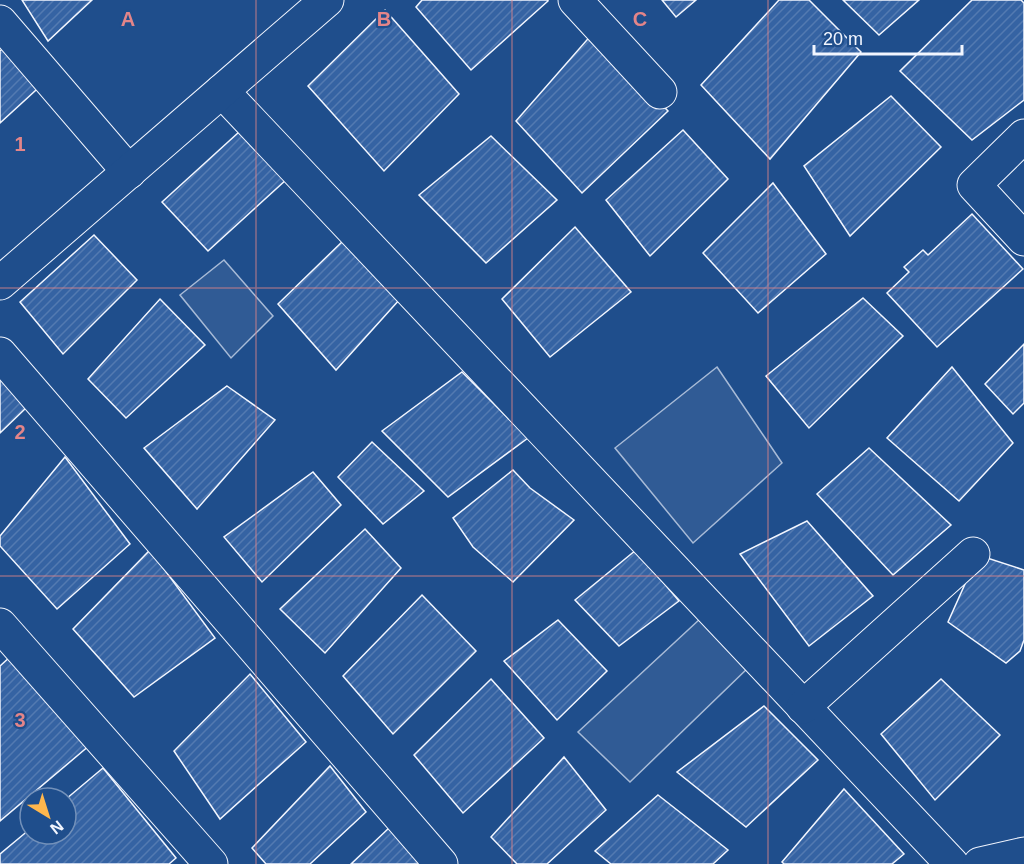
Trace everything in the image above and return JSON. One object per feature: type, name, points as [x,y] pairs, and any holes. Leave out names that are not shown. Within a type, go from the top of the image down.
[{"type":"street","points":[[0,283],[327,0]]},
{"type":"street","points":[[575,0],[660,92]]},
{"type":"street","points":[[0,22],[129,172]]},
{"type":"street","points":[[222,91],[952,864]]},
{"type":"street","points":[[1024,136],[974,184],[1024,239]]},
{"type":"street","points":[[0,354],[441,864]]},
{"type":"street","points":[[803,707],[973,554]]},
{"type":"street","points":[[0,625],[211,864]]},
{"type":"street","points":[[980,864],[1024,854]]},
{"type":"shaded area","points":[[224,260],[273,316],[231,358],[180,295]]},
{"type":"shaded area","points":[[717,367],[782,463],[693,543],[615,448]]},
{"type":"shaded area","points":[[701,618],[751,665],[630,782],[578,732]]},
{"type":"building","points":[[22,0],[92,0],[48,41]]},
{"type":"building","points":[[422,0],[548,1],[471,70],[416,7]]},
{"type":"building","points":[[662,0],[696,0],[676,17]]},
{"type":"building","points":[[779,0],[809,0],[861,52],[770,159],[701,85]]},
{"type":"building","points":[[843,0],[919,0],[879,35]]},
{"type":"building","points":[[972,0],[1021,0],[1024,3],[1024,100],[972,140],[900,71]]},
{"type":"building","points":[[385,10],[459,94],[384,171],[308,86]]},
{"type":"building","points":[[593,33],[668,111],[582,193],[516,121]]},
{"type":"building","points":[[10,42],[47,80],[0,123],[0,51]]},
{"type":"building","points":[[891,96],[941,147],[850,236],[804,166]]},
{"type":"building","points":[[683,130],[728,179],[650,256],[606,200]]},
{"type":"building","points":[[239,132],[287,179],[208,251],[162,202]]},
{"type":"building","points":[[491,136],[557,200],[486,263],[419,195]]},
{"type":"building","points":[[773,183],[826,254],[758,313],[703,253]]},
{"type":"building","points":[[972,214],[1023,269],[937,347],[887,293],[909,272],[904,267],[923,250],[928,255]]},
{"type":"building","points":[[575,227],[631,292],[550,357],[502,299]]},
{"type":"building","points":[[94,235],[137,280],[63,354],[20,302]]},
{"type":"building","points":[[345,239],[400,299],[336,370],[278,304]]},
{"type":"building","points":[[863,298],[903,336],[809,428],[766,376]]},
{"type":"building","points":[[160,299],[205,345],[126,418],[88,379]]},
{"type":"building","points":[[1024,344],[1024,403],[1013,414],[985,384]]},
{"type":"building","points":[[952,367],[1013,443],[959,501],[887,438]]},
{"type":"building","points":[[462,372],[528,438],[448,497],[382,431]]},
{"type":"building","points":[[0,378],[27,407],[0,433]]},
{"type":"building","points":[[227,386],[275,420],[197,509],[144,448]]},
{"type":"building","points":[[372,442],[424,491],[383,524],[338,477]]},
{"type":"building","points":[[869,448],[951,525],[893,575],[817,494]]},
{"type":"building","points":[[65,457],[130,544],[57,609],[0,546],[0,536]]},
{"type":"building","points":[[513,470],[530,488],[574,520],[513,582],[473,547],[453,518]]},
{"type":"building","points":[[313,472],[341,505],[262,582],[224,537]]},
{"type":"building","points":[[807,521],[873,596],[809,646],[740,554]]},
{"type":"building","points":[[365,529],[401,568],[325,653],[280,609]]},
{"type":"building","points":[[150,550],[215,638],[134,697],[73,629]]},
{"type":"building","points":[[636,550],[679,601],[619,646],[575,600]]},
{"type":"building","points":[[978,555],[1024,570],[1024,640],[1020,651],[1006,663],[948,622]]},
{"type":"building","points":[[422,595],[476,651],[393,734],[343,676]]},
{"type":"building","points":[[558,620],[607,671],[557,720],[504,661]]},
{"type":"building","points":[[11,656],[90,745],[41,786],[18,786],[18,806],[0,821],[0,666]]},
{"type":"building","points":[[250,674],[306,742],[220,819],[174,751]]},
{"type":"building","points":[[491,679],[544,738],[463,813],[414,755]]},
{"type":"building","points":[[941,679],[1000,735],[935,800],[881,734]]},
{"type":"building","points":[[764,706],[818,760],[746,827],[677,772]]},
{"type":"building","points":[[564,757],[606,810],[547,864],[517,864],[491,837]]},
{"type":"building","points":[[330,766],[366,812],[310,864],[266,864],[252,848]]},
{"type":"building","points":[[103,768],[176,858],[169,864],[0,864],[0,854],[18,839],[18,846],[78,846],[78,789]]},
{"type":"building","points":[[844,789],[904,854],[892,864],[784,864],[782,862]]},
{"type":"building","points":[[658,795],[728,850],[713,864],[611,864],[595,851]]},
{"type":"building","points":[[390,827],[424,864],[351,864]]}]
